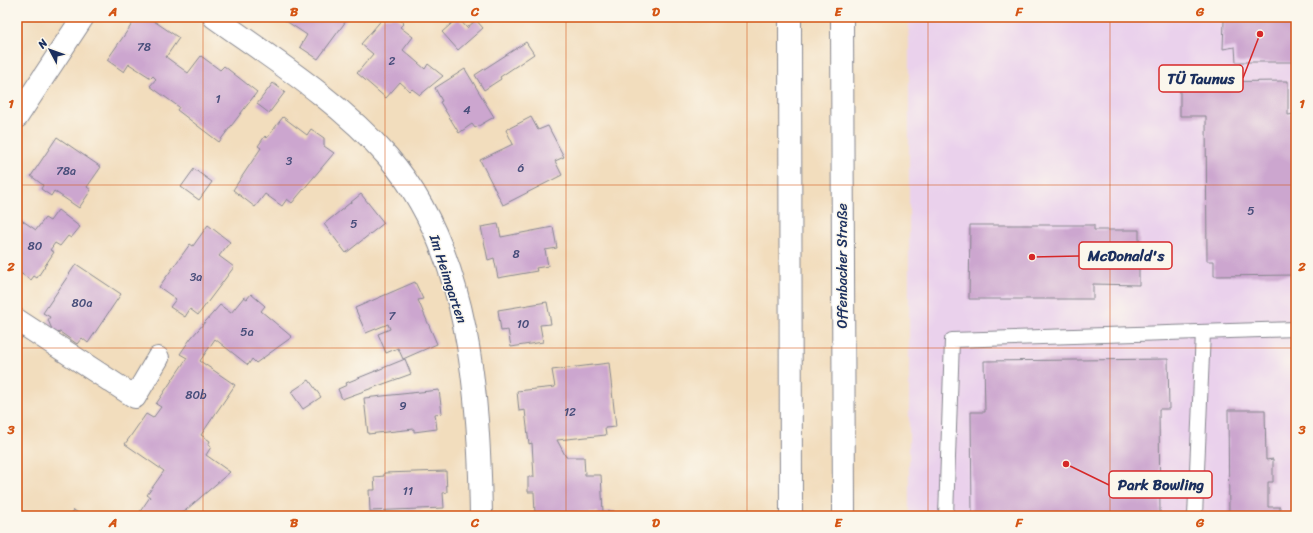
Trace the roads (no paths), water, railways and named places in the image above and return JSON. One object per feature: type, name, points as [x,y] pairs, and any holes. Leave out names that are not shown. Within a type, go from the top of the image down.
[{"type":"main road","points":[[17,117],[84,17]]},
{"type":"main road","name":"Im Heimgarten","points":[[214,17],[291,72],[329,102],[360,130],[387,157],[407,182],[428,219],[441,249],[453,284],[465,328],[478,419],[481,516]]},
{"type":"main road","points":[[790,17],[791,516]]},
{"type":"main road","name":"Offenbacher Straße","points":[[842,17],[844,516]]},
{"type":"main road","points":[[17,320],[135,397],[158,358]]},
{"type":"lane","points":[[946,516],[952,340],[1296,329]]},
{"type":"lane","points":[[1195,516],[1203,332]]},
{"type":"place","name":"TÜ Taunus","points":[[1260,34]]},
{"type":"place","name":"McDonald's","points":[[1032,257]]},
{"type":"place","name":"Park Bowling","points":[[1066,464]]}]
